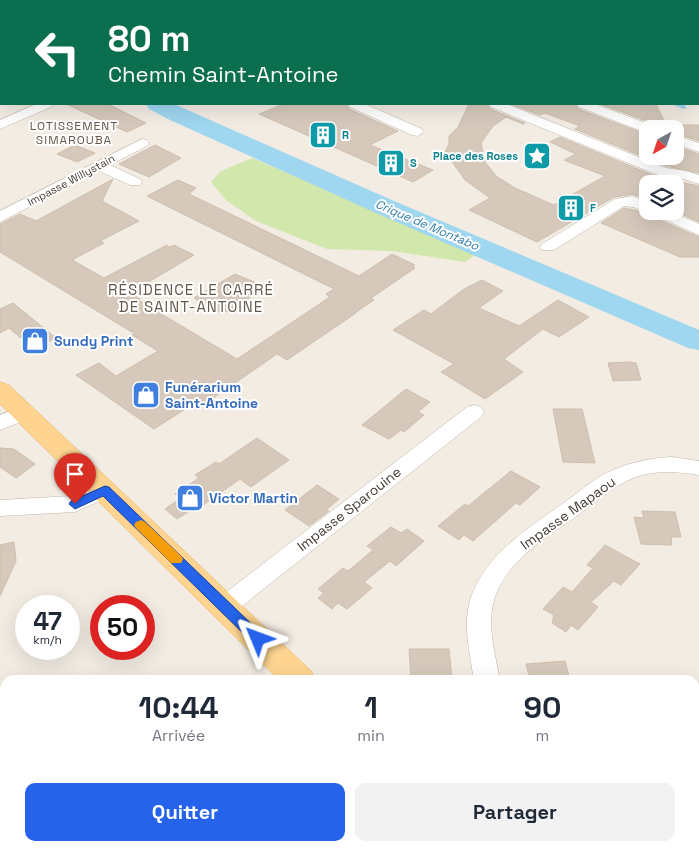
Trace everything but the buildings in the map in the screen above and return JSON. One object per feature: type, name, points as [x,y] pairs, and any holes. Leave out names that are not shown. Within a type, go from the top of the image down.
[{"type":"main road","points":[[0,390],[295,675]]},
{"type":"street","points":[[0,124],[44,105]]},
{"type":"street","points":[[357,105],[418,132]]},
{"type":"street","points":[[498,105],[663,172],[686,175],[699,180]]},
{"type":"street","points":[[587,105],[639,125]]},
{"type":"street","points":[[684,142],[699,148]]},
{"type":"street","name":"Impasse Willystain","points":[[0,217],[142,143]]},
{"type":"street","points":[[99,166],[135,182]]},
{"type":"street","points":[[663,172],[666,175]]},
{"type":"street","points":[[684,188],[699,194]]},
{"type":"street","points":[[548,247],[620,202],[632,201],[639,204]]},
{"type":"street","points":[[676,220],[699,230]]},
{"type":"street","name":"Impasse Sparouine","points":[[224,606],[474,412]]},
{"type":"street","points":[[0,423],[24,413]]},
{"type":"street","name":"Impasse Mapaou","points":[[486,675],[479,634],[479,614],[489,582],[519,547],[597,489],[626,472],[658,465],[699,468]]},
{"type":"street","points":[[0,508],[75,504],[105,490]]},
{"type":"green space","points":[[252,158],[477,254],[465,262],[392,251],[327,249],[256,221],[226,200],[211,182],[221,171]]},
{"type":"waterway","name":"Crique de Montabo","points":[[159,105],[385,207],[699,341]]},
{"type":"waterway","points":[[679,105],[684,107]]},
{"type":"slow traffic","points":[[141,525],[176,559]]},
{"type":"place","name":"R","points":[[323,135]]},
{"type":"place","name":"Place des Roses","points":[[537,156]]},
{"type":"place","name":"S","points":[[391,163]]},
{"type":"place","name":"F","points":[[571,208]]},
{"type":"place","name":"Sundy Print","points":[[35,341]]},
{"type":"place","name":"Funérarium Saint-Antoine","points":[[146,395]]},
{"type":"place","name":"Victor Martin","points":[[190,498]]},
{"type":"district","name":"LOTISSEMENT SIMAROUBA","points":[[74,133]]},
{"type":"district","name":"RÉSIDENCE LE CARRÉ DE SAINT-ANTOINE","points":[[191,298]]},
{"type":"route","points":[[75,504],[105,490],[258,639]]}]
